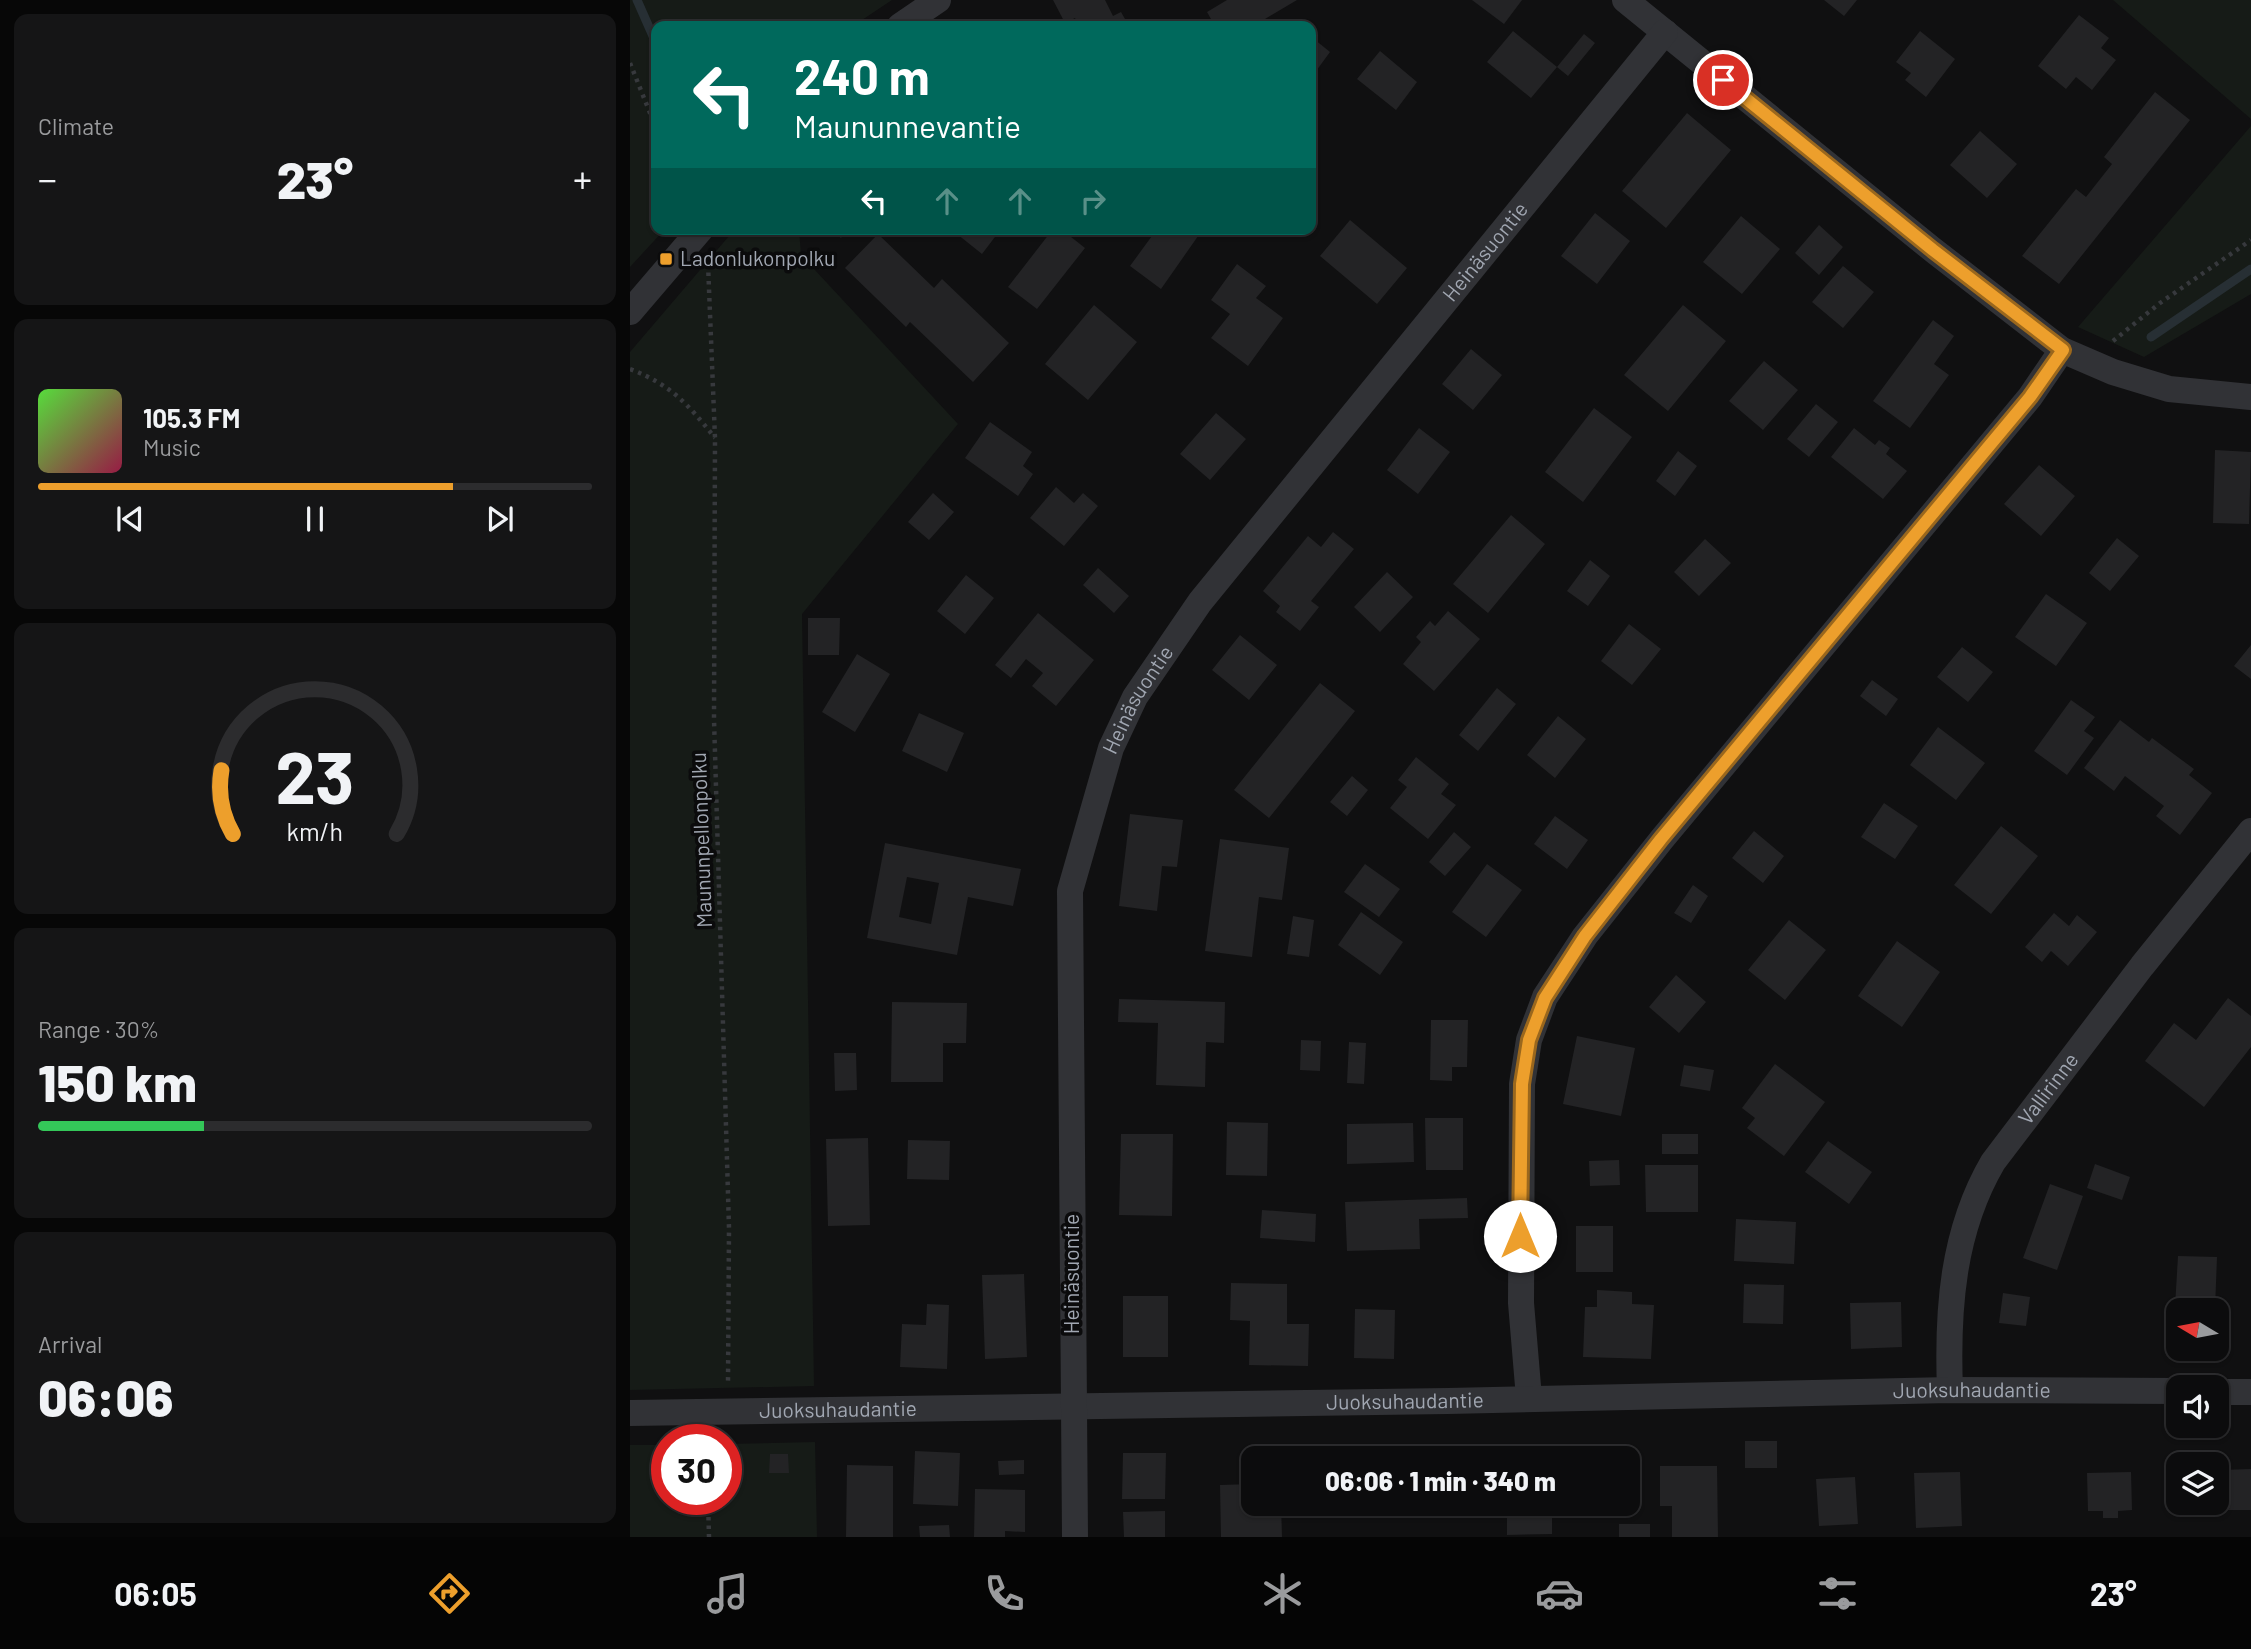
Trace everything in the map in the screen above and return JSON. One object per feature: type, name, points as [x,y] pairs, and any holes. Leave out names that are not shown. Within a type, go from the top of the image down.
[{"type":"street","points":[[908,21],[939,0]]},
{"type":"street","points":[[1625,0],[1933,250],[2063,350],[2113,372],[2168,389],[2251,397]]},
{"type":"street","name":"Heinäsuontie","points":[[1075,1537],[1070,891],[1111,748],[1135,697],[1200,602],[1665,32]]},
{"type":"street","points":[[630,312],[696,235]]},
{"type":"street","points":[[1529,1398],[1521,1303],[1522,1084],[1529,1040],[1545,998],[1585,936],[1661,839],[2030,397],[2063,350]]},
{"type":"street","name":"Vallirinne","points":[[1950,1390],[1951,1297],[1963,1227],[1978,1188],[1993,1162],[2141,966],[2251,831]]},
{"type":"street","name":"Juoksuhaudantie","points":[[630,1413],[1950,1390],[2166,1391]]},
{"type":"street","points":[[2229,1392],[2251,1392]]},
{"type":"path","points":[[630,63],[651,116]]},
{"type":"path","points":[[2093,362],[2117,337],[2160,303],[2251,240]]},
{"type":"path","name":"Maununpellonpolku","points":[[709,261],[715,438],[714,719],[729,1228],[728,1382],[724,1413]]},
{"type":"path","points":[[630,369],[669,388],[685,401],[715,438]]},
{"type":"path","points":[[708,1515],[709,1537]]},
{"type":"shaded area","points":[[630,0],[892,0],[860,21],[651,21],[651,235],[659,235],[630,267]]},
{"type":"shaded area","points":[[2113,0],[2251,0],[2251,119]]},
{"type":"shaded area","points":[[2251,126],[2251,294],[2144,357],[2078,327]]},
{"type":"shaded area","points":[[730,235],[799,235],[801,255],[958,424],[802,614],[814,1386],[630,1390],[630,352]]},
{"type":"shaded area","points":[[815,1442],[817,1537],[630,1537],[630,1445],[651,1445],[651,1515],[742,1515],[742,1444]]},
{"type":"building","points":[[1053,0],[1105,0],[1113,16],[1121,12],[1126,21],[1076,21],[1075,18],[1064,21]]},
{"type":"building","points":[[1227,0],[1297,0],[1265,19],[1266,21],[1212,21],[1207,12]]},
{"type":"building","points":[[1472,0],[1522,0],[1504,24]]},
{"type":"building","points":[[1824,0],[1857,0],[1844,16]]},
{"type":"building","points":[[2079,15],[2109,38],[2101,48],[2116,60],[2092,90],[2076,77],[2066,89],[2038,66]]},
{"type":"building","points":[[1513,31],[1557,67],[1531,98],[1487,62]]},
{"type":"building","points":[[1920,31],[1955,59],[1926,97],[1905,80],[1911,73],[1896,62]]},
{"type":"building","points":[[1584,34],[1595,43],[1568,76],[1557,67]]},
{"type":"building","points":[[1316,41],[1330,52],[1316,71]]},
{"type":"building","points":[[1380,51],[1417,82],[1396,110],[1357,79]]},
{"type":"building","points":[[2155,92],[2190,120],[2059,284],[2022,256],[2076,189],[2086,197],[2112,164],[2104,157]]},
{"type":"building","points":[[1687,113],[1731,150],[1666,228],[1622,191]]},
{"type":"building","points":[[1980,131],[2017,164],[1987,198],[1950,165]]},
{"type":"building","points":[[1595,213],[1630,241],[1597,284],[1561,256]]},
{"type":"building","points":[[1741,216],[1780,249],[1742,294],[1703,262]]},
{"type":"building","points":[[1350,220],[1407,268],[1377,304],[1320,256]]},
{"type":"building","points":[[1819,225],[1843,247],[1819,275],[1795,253]]},
{"type":"building","points":[[879,235],[934,288],[942,279],[1009,343],[973,382],[910,322],[906,327],[845,268]]},
{"type":"building","points":[[958,235],[996,235],[982,254]]},
{"type":"building","points":[[1048,235],[1069,235],[1085,248],[1037,309],[1008,287]]},
{"type":"building","points":[[1153,235],[1199,235],[1161,289],[1130,266]]},
{"type":"building","points":[[1237,264],[1266,286],[1256,298],[1283,318],[1248,366],[1211,338],[1230,314],[1211,300]]},
{"type":"building","points":[[1843,266],[1874,292],[1843,328],[1812,302]]},
{"type":"building","points":[[1094,305],[1137,342],[1088,400],[1045,364]]},
{"type":"building","points":[[1683,305],[1726,341],[1668,411],[1624,375]]},
{"type":"building","points":[[1933,320],[1954,336],[1934,364],[1949,375],[1910,428],[1873,401]]},
{"type":"building","points":[[1471,349],[1502,375],[1473,410],[1442,384]]},
{"type":"building","points":[[1764,361],[1798,390],[1763,430],[1729,401]]},
{"type":"building","points":[[1816,404],[1838,422],[1809,457],[1787,439]]},
{"type":"building","points":[[1594,408],[1632,437],[1583,502],[1545,472]]},
{"type":"building","points":[[1216,413],[1246,439],[1210,480],[1180,454]]},
{"type":"building","points":[[990,422],[1032,452],[1023,466],[1033,474],[1018,496],[965,458]]},
{"type":"building","points":[[1419,428],[1450,452],[1418,494],[1387,470]]},
{"type":"building","points":[[1854,428],[1875,445],[1879,440],[1890,448],[1886,454],[1907,471],[1883,499],[1831,457]]},
{"type":"building","points":[[2215,450],[2251,452],[2249,524],[2213,523]]},
{"type":"building","points":[[1678,451],[1697,466],[1675,496],[1656,481]]},
{"type":"building","points":[[2039,465],[2075,496],[2041,536],[2004,504]]},
{"type":"building","points":[[1056,487],[1074,503],[1083,493],[1098,506],[1064,546],[1030,518]]},
{"type":"building","points":[[933,493],[954,512],[929,540],[908,522]]},
{"type":"building","points":[[1511,515],[1545,544],[1488,613],[1453,584]]},
{"type":"building","points":[[1333,532],[1354,549],[1311,601],[1319,607],[1300,631],[1276,612],[1280,606],[1263,591],[1308,536],[1321,547]]},
{"type":"building","points":[[2117,538],[2139,556],[2110,591],[2089,573]]},
{"type":"building","points":[[1705,539],[1731,563],[1699,596],[1674,572]]},
{"type":"building","points":[[1590,560],[1610,576],[1588,606],[1567,591]]},
{"type":"building","points":[[1098,568],[1129,596],[1114,613],[1083,585]]},
{"type":"building","points":[[1387,572],[1413,597],[1380,632],[1354,607]]},
{"type":"building","points":[[966,575],[994,598],[965,634],[937,611]]},
{"type":"building","points":[[2046,594],[2087,623],[2056,666],[2015,637]]},
{"type":"building","points":[[1448,611],[1480,639],[1434,691],[1403,664],[1421,642],[1416,637],[1430,621],[1435,626]]},
{"type":"building","points":[[1038,613],[1094,660],[1056,706],[1032,686],[1043,673],[1026,659],[1011,678],[995,665]]},
{"type":"building","points":[[808,618],[840,618],[839,655],[808,655]]},
{"type":"building","points":[[1629,624],[1661,649],[1632,685],[1601,661]]},
{"type":"building","points":[[1240,635],[1277,665],[1249,700],[1212,670]]},
{"type":"building","points":[[2251,645],[2251,679],[2234,666]]},
{"type":"building","points":[[1962,647],[1993,672],[1968,702],[1937,677]]},
{"type":"building","points":[[857,654],[890,674],[855,732],[822,712]]},
{"type":"building","points":[[1872,680],[1898,699],[1886,716],[1860,696]]},
{"type":"building","points":[[1320,683],[1355,711],[1269,818],[1234,790]]},
{"type":"building","points":[[1497,688],[1516,704],[1478,751],[1459,735]]},
{"type":"building","points":[[2071,700],[2095,717],[2084,731],[2094,738],[2067,775],[2034,751]]},
{"type":"building","points":[[919,713],[964,733],[947,772],[902,751]]},
{"type":"building","points":[[1558,716],[1586,739],[1555,778],[1527,755]]},
{"type":"building","points":[[2120,720],[2149,742],[2152,738],[2194,769],[2189,775],[2212,793],[2180,835],[2156,816],[2164,806],[2125,776],[2114,791],[2084,768]]},
{"type":"building","points":[[1938,727],[1985,763],[1956,800],[1910,765]]},
{"type":"building","points":[[1416,757],[1449,784],[1441,794],[1456,805],[1428,839],[1390,808],[1407,787],[1398,780]]},
{"type":"building","points":[[1352,776],[1368,790],[1347,816],[1330,802]]},
{"type":"building","points":[[1884,803],[1918,826],[1895,859],[1861,837]]},
{"type":"building","points":[[1130,814],[1183,820],[1177,867],[1162,866],[1157,911],[1119,906]]},
{"type":"building","points":[[1555,816],[1588,840],[1567,869],[1534,844]]},
{"type":"building","points":[[2001,826],[2038,856],[1991,914],[1954,885]]},
{"type":"building","points":[[1754,831],[1784,856],[1763,883],[1732,858]]},
{"type":"building","points":[[1454,832],[1471,847],[1445,876],[1429,862]]},
{"type":"building","points":[[1220,839],[1289,848],[1282,900],[1259,897],[1252,957],[1205,951]]},
{"type":"building","points":[[885,843],[1021,869],[1013,906],[968,897],[957,955],[867,938]],"holes":[[[907,877],[939,883],[931,924],[899,917]]]},
{"type":"building","points":[[1365,864],[1400,889],[1379,917],[1344,892]]},
{"type":"building","points":[[1487,864],[1522,890],[1486,937],[1452,912]]},
{"type":"building","points":[[1693,885],[1708,896],[1691,923],[1674,913]]},
{"type":"building","points":[[1361,912],[1403,942],[1380,975],[1338,945]]},
{"type":"building","points":[[2054,913],[2069,926],[2077,915],[2097,932],[2068,966],[2051,951],[2042,962],[2025,947]]},
{"type":"building","points":[[1293,916],[1314,920],[1309,957],[1287,954]]},
{"type":"building","points":[[1789,920],[1826,950],[1785,1000],[1748,970]]},
{"type":"building","points":[[1897,941],[1940,972],[1902,1027],[1858,996]]},
{"type":"building","points":[[1676,975],[1706,1002],[1679,1033],[1649,1007]]},
{"type":"building","points":[[2228,998],[2251,1016],[2251,1047],[2204,1107],[2145,1061],[2174,1023],[2196,1040]]},
{"type":"building","points":[[1119,999],[1225,1002],[1224,1043],[1206,1042],[1205,1087],[1156,1085],[1158,1023],[1118,1022]]},
{"type":"building","points":[[892,1002],[967,1003],[966,1043],[943,1043],[943,1082],[891,1082]]},
{"type":"building","points":[[1431,1020],[1468,1020],[1467,1067],[1452,1067],[1452,1081],[1430,1080]]},
{"type":"building","points":[[1577,1036],[1635,1048],[1621,1116],[1563,1104]]},
{"type":"building","points":[[1301,1040],[1321,1041],[1320,1071],[1300,1070]]},
{"type":"building","points":[[1349,1042],[1366,1043],[1364,1084],[1347,1083]]},
{"type":"building","points":[[834,1053],[856,1053],[857,1090],[835,1091]]},
{"type":"building","points":[[1775,1064],[1825,1102],[1784,1156],[1747,1128],[1755,1118],[1742,1108]]},
{"type":"building","points":[[1684,1065],[1714,1070],[1710,1091],[1680,1086]]},
{"type":"building","points":[[1425,1118],[1463,1118],[1463,1170],[1426,1170]]},
{"type":"building","points":[[1227,1122],[1268,1123],[1267,1176],[1226,1175]]},
{"type":"building","points":[[1413,1123],[1414,1162],[1347,1164],[1347,1124]]},
{"type":"building","points":[[1121,1134],[1173,1134],[1172,1216],[1119,1215]]},
{"type":"building","points":[[1662,1134],[1698,1134],[1698,1154],[1662,1154]]},
{"type":"building","points":[[868,1138],[870,1225],[828,1226],[826,1139]]},
{"type":"building","points":[[908,1140],[950,1141],[949,1180],[907,1179]]},
{"type":"building","points":[[1828,1141],[1872,1172],[1849,1204],[1805,1172]]},
{"type":"building","points":[[1619,1160],[1620,1185],[1590,1186],[1589,1161]]},
{"type":"building","points":[[2095,1164],[2130,1177],[2122,1200],[2087,1188]]},
{"type":"building","points":[[1645,1165],[1698,1165],[1698,1212],[1646,1212]]},
{"type":"building","points":[[2050,1184],[2083,1196],[2057,1270],[2023,1258]]},
{"type":"building","points":[[1467,1198],[1468,1218],[1419,1219],[1420,1249],[1347,1251],[1345,1202]]},
{"type":"building","points":[[1262,1210],[1316,1214],[1315,1242],[1260,1238]]},
{"type":"building","points":[[1736,1219],[1796,1222],[1794,1264],[1734,1261]]},
{"type":"building","points":[[1576,1226],[1613,1226],[1613,1272],[1576,1272]]},
{"type":"building","points":[[2178,1256],[2217,1257],[2215,1298],[2176,1298]]},
{"type":"building","points":[[1024,1274],[1027,1357],[985,1359],[982,1275]]},
{"type":"building","points":[[1231,1283],[1287,1284],[1287,1324],[1309,1324],[1308,1366],[1249,1365],[1250,1321],[1230,1320]]},
{"type":"building","points":[[1744,1284],[1784,1285],[1783,1324],[1743,1323]]},
{"type":"building","points":[[1597,1290],[1632,1292],[1632,1304],[1654,1305],[1651,1359],[1583,1357],[1585,1307],[1597,1307]]},
{"type":"building","points":[[2003,1293],[2030,1297],[2026,1326],[1999,1323]]},
{"type":"building","points":[[1123,1296],[1168,1296],[1168,1357],[1123,1357]]},
{"type":"building","points":[[1901,1302],[1902,1347],[1851,1349],[1850,1303]]},
{"type":"building","points":[[927,1304],[949,1305],[947,1369],[900,1367],[902,1324],[926,1325]]},
{"type":"building","points":[[1355,1309],[1395,1310],[1394,1359],[1354,1358]]},
{"type":"building","points":[[1745,1441],[1777,1441],[1777,1468],[1745,1468]]},
{"type":"building","points":[[915,1451],[960,1453],[958,1506],[913,1504]]},
{"type":"building","points":[[1123,1453],[1166,1453],[1165,1499],[1122,1499]]},
{"type":"building","points":[[770,1454],[788,1454],[789,1473],[769,1473]]},
{"type":"building","points":[[1024,1460],[1024,1474],[999,1475],[998,1461]]},
{"type":"building","points":[[847,1465],[893,1466],[893,1537],[846,1537]]},
{"type":"building","points":[[1660,1466],[1717,1466],[1718,1537],[1672,1537],[1672,1506],[1660,1506]]},
{"type":"building","points":[[2251,1469],[2251,1510],[2229,1510],[2229,1470]]},
{"type":"building","points":[[1960,1472],[1962,1526],[1916,1528],[1914,1473]]},
{"type":"building","points":[[2131,1472],[2132,1510],[2118,1511],[2118,1518],[2103,1518],[2103,1511],[2088,1511],[2087,1473]]},
{"type":"building","points":[[1855,1477],[1858,1524],[1819,1526],[1816,1479]]},
{"type":"building","points":[[1241,1484],[1241,1516],[1281,1516],[1282,1537],[1221,1537],[1220,1485]]},
{"type":"building","points":[[975,1489],[1025,1490],[1025,1532],[1005,1531],[1005,1537],[974,1537]]},
{"type":"building","points":[[1165,1511],[1165,1537],[1124,1537],[1123,1512]]},
{"type":"building","points":[[1507,1516],[1552,1516],[1552,1534],[1507,1535]]},
{"type":"building","points":[[1619,1524],[1650,1524],[1650,1537],[1619,1537]]},
{"type":"building","points":[[949,1525],[950,1537],[920,1537],[919,1526]]},
{"type":"waterway","points":[[637,0],[651,32]]},
{"type":"waterway","points":[[2151,337],[2251,269]]},
{"type":"place","name":"Ladonlukonpolku","points":[[666,259]]},
{"type":"route","points":[[1520,1236],[1522,1084],[1529,1040],[1545,998],[1585,936],[1661,839],[1825,644],[1957,481],[2030,397],[2063,350],[1933,250],[1723,80]]}]
